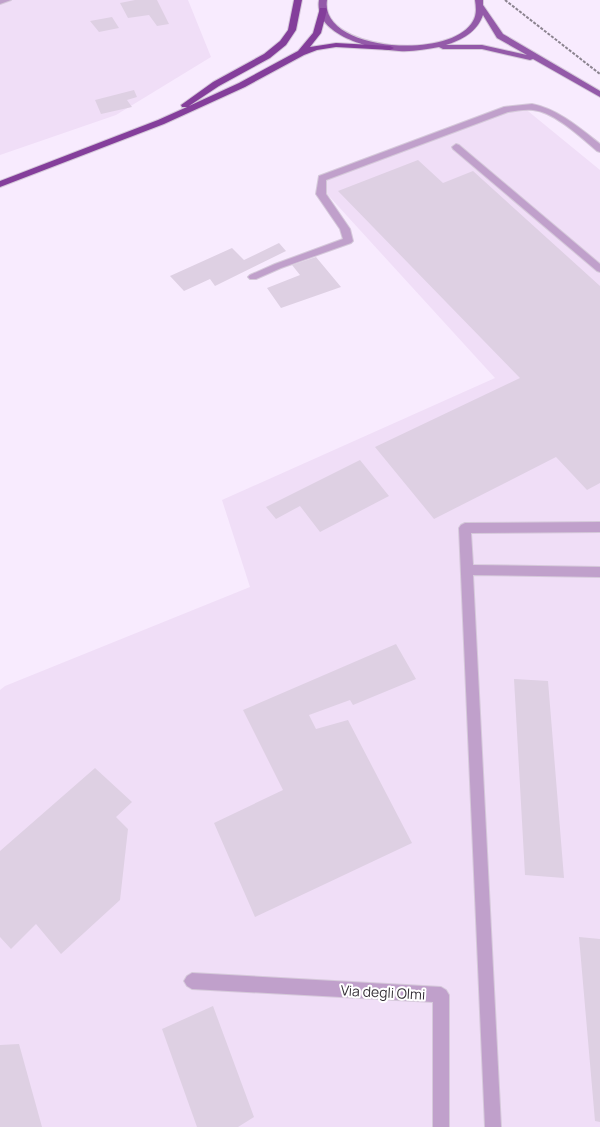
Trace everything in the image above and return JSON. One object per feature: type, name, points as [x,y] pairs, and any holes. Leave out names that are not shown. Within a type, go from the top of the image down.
[{"type":"highway","points":[[160,122],[216,84],[267,56],[283,43],[292,30],[298,0]]},
{"type":"highway","points":[[301,53],[316,33],[323,10]]},
{"type":"highway","points":[[0,184],[160,122],[242,85],[301,53],[316,48],[336,45],[390,48]]},
{"type":"main road","points":[[323,0],[323,10],[327,19],[342,32],[369,44],[390,48],[482,47],[540,60]]},
{"type":"main road","points":[[430,47],[449,42],[471,29],[478,21],[480,4]]},
{"type":"main road","points":[[480,4],[500,36],[600,94]]},
{"type":"street","points":[[0,2],[7,0]]},
{"type":"street","points":[[253,277],[278,266],[348,241],[345,229],[321,194],[322,178],[507,109],[532,107],[546,110],[586,137],[600,149]]},
{"type":"street","points":[[456,147],[600,269]]},
{"type":"street","points":[[493,1127],[465,528],[600,527]]},
{"type":"street","points":[[467,570],[600,572]]},
{"type":"street","name":"Via degli Olmi","points":[[192,981],[441,995],[441,1127]]},
{"type":"path","points":[[505,0],[600,74]]},
{"type":"shaded area","points":[[0,0],[188,0],[211,57],[116,115],[0,155]]},
{"type":"shaded area","points":[[523,107],[600,170],[600,1127],[0,1127],[0,690],[5,686],[250,587],[222,500],[495,378],[317,183]]},
{"type":"building","points":[[135,0],[157,0],[169,24],[157,26],[149,15],[128,18],[120,3]]},
{"type":"building","points":[[112,17],[119,28],[99,32],[90,21]]},
{"type":"building","points":[[134,90],[137,97],[127,100],[132,107],[101,114],[95,100]]},
{"type":"building","points":[[418,160],[443,183],[473,171],[600,286],[600,483],[587,490],[556,457],[434,519],[375,447],[520,378],[338,191]]},
{"type":"building","points":[[279,243],[286,251],[215,286],[210,279],[184,291],[170,276],[232,248],[244,260]]},
{"type":"building","points":[[316,257],[341,287],[281,308],[267,288],[300,275],[292,265]]},
{"type":"building","points":[[360,460],[389,496],[320,532],[300,506],[276,519],[266,507]]},
{"type":"building","points":[[396,644],[416,679],[353,705],[350,700],[309,715],[316,729],[348,720],[412,843],[255,917],[214,823],[283,790],[243,710]]},
{"type":"building","points":[[514,679],[548,681],[564,878],[525,875]]},
{"type":"building","points":[[95,768],[132,802],[116,817],[128,829],[120,900],[61,954],[36,924],[11,949],[0,937],[0,851]]},
{"type":"building","points":[[579,937],[600,939],[600,1122],[595,1121]]},
{"type":"building","points":[[213,1006],[254,1117],[238,1127],[197,1127],[162,1029]]},
{"type":"building","points":[[19,1044],[42,1127],[0,1127],[0,1045]]}]
